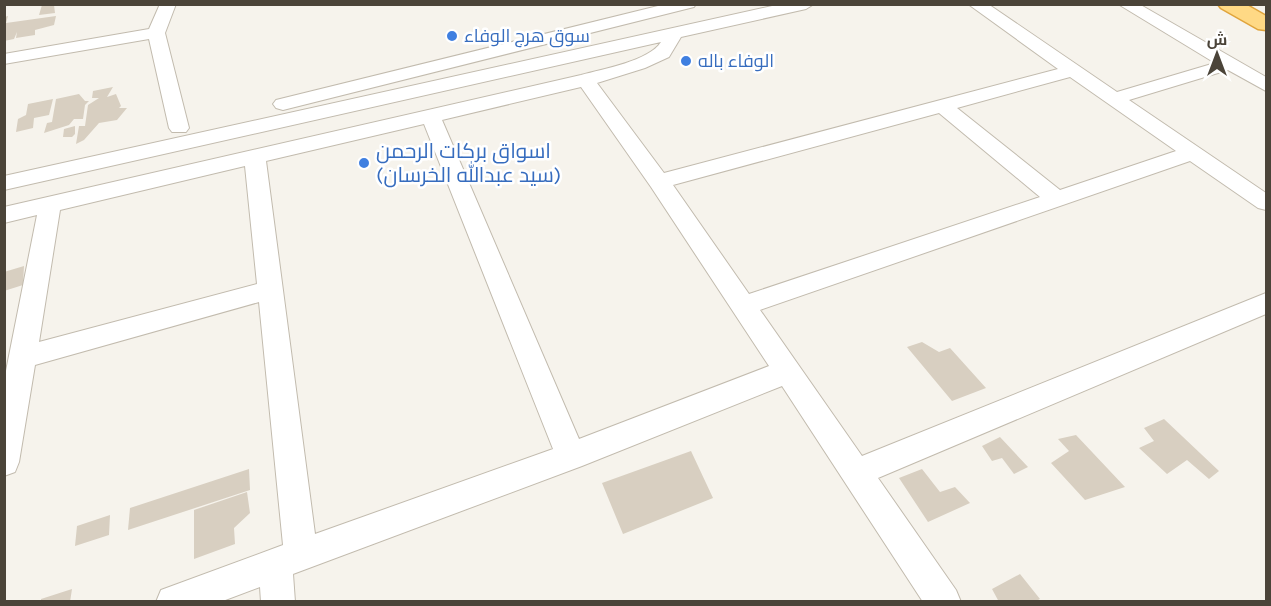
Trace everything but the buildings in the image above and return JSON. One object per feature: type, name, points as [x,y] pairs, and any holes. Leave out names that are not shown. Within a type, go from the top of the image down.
[{"type":"highway","points":[[1228,4],[1266,24]]},
{"type":"street","points":[[168,4],[156,33],[179,128]]},
{"type":"street","points":[[4,183],[225,126],[636,10],[688,4]]},
{"type":"street","points":[[4,166],[179,128],[225,126],[674,34],[806,4]]},
{"type":"street","points":[[976,4],[1266,203]]},
{"type":"street","points":[[1126,4],[1266,85]]},
{"type":"street","points":[[4,59],[156,33]]},
{"type":"street","points":[[4,215],[586,80],[639,64],[663,53],[674,34]]},
{"type":"street","points":[[1113,99],[1230,64]]},
{"type":"street","points":[[659,182],[1071,71]]},
{"type":"street","points":[[586,80],[659,182],[944,602]]},
{"type":"street","points":[[942,105],[1057,199]]},
{"type":"street","points":[[431,117],[571,456]]},
{"type":"street","points":[[743,306],[1193,153]]},
{"type":"street","points":[[255,157],[270,290],[288,559],[278,602]]},
{"type":"street","points":[[4,462],[50,204]]},
{"type":"street","points":[[23,357],[270,290]]},
{"type":"street","points":[[857,472],[1266,303]]},
{"type":"street","points":[[173,602],[571,456],[788,371]]},
{"type":"place","name":"سوق هرج الوفاء","points":[[452,36]]},
{"type":"place","name":"الوفاء باله","points":[[686,61]]},
{"type":"place","name":"اسواق بركات الرحمن (سيد عبدالله الخرسان)","points":[[364,163]]}]
